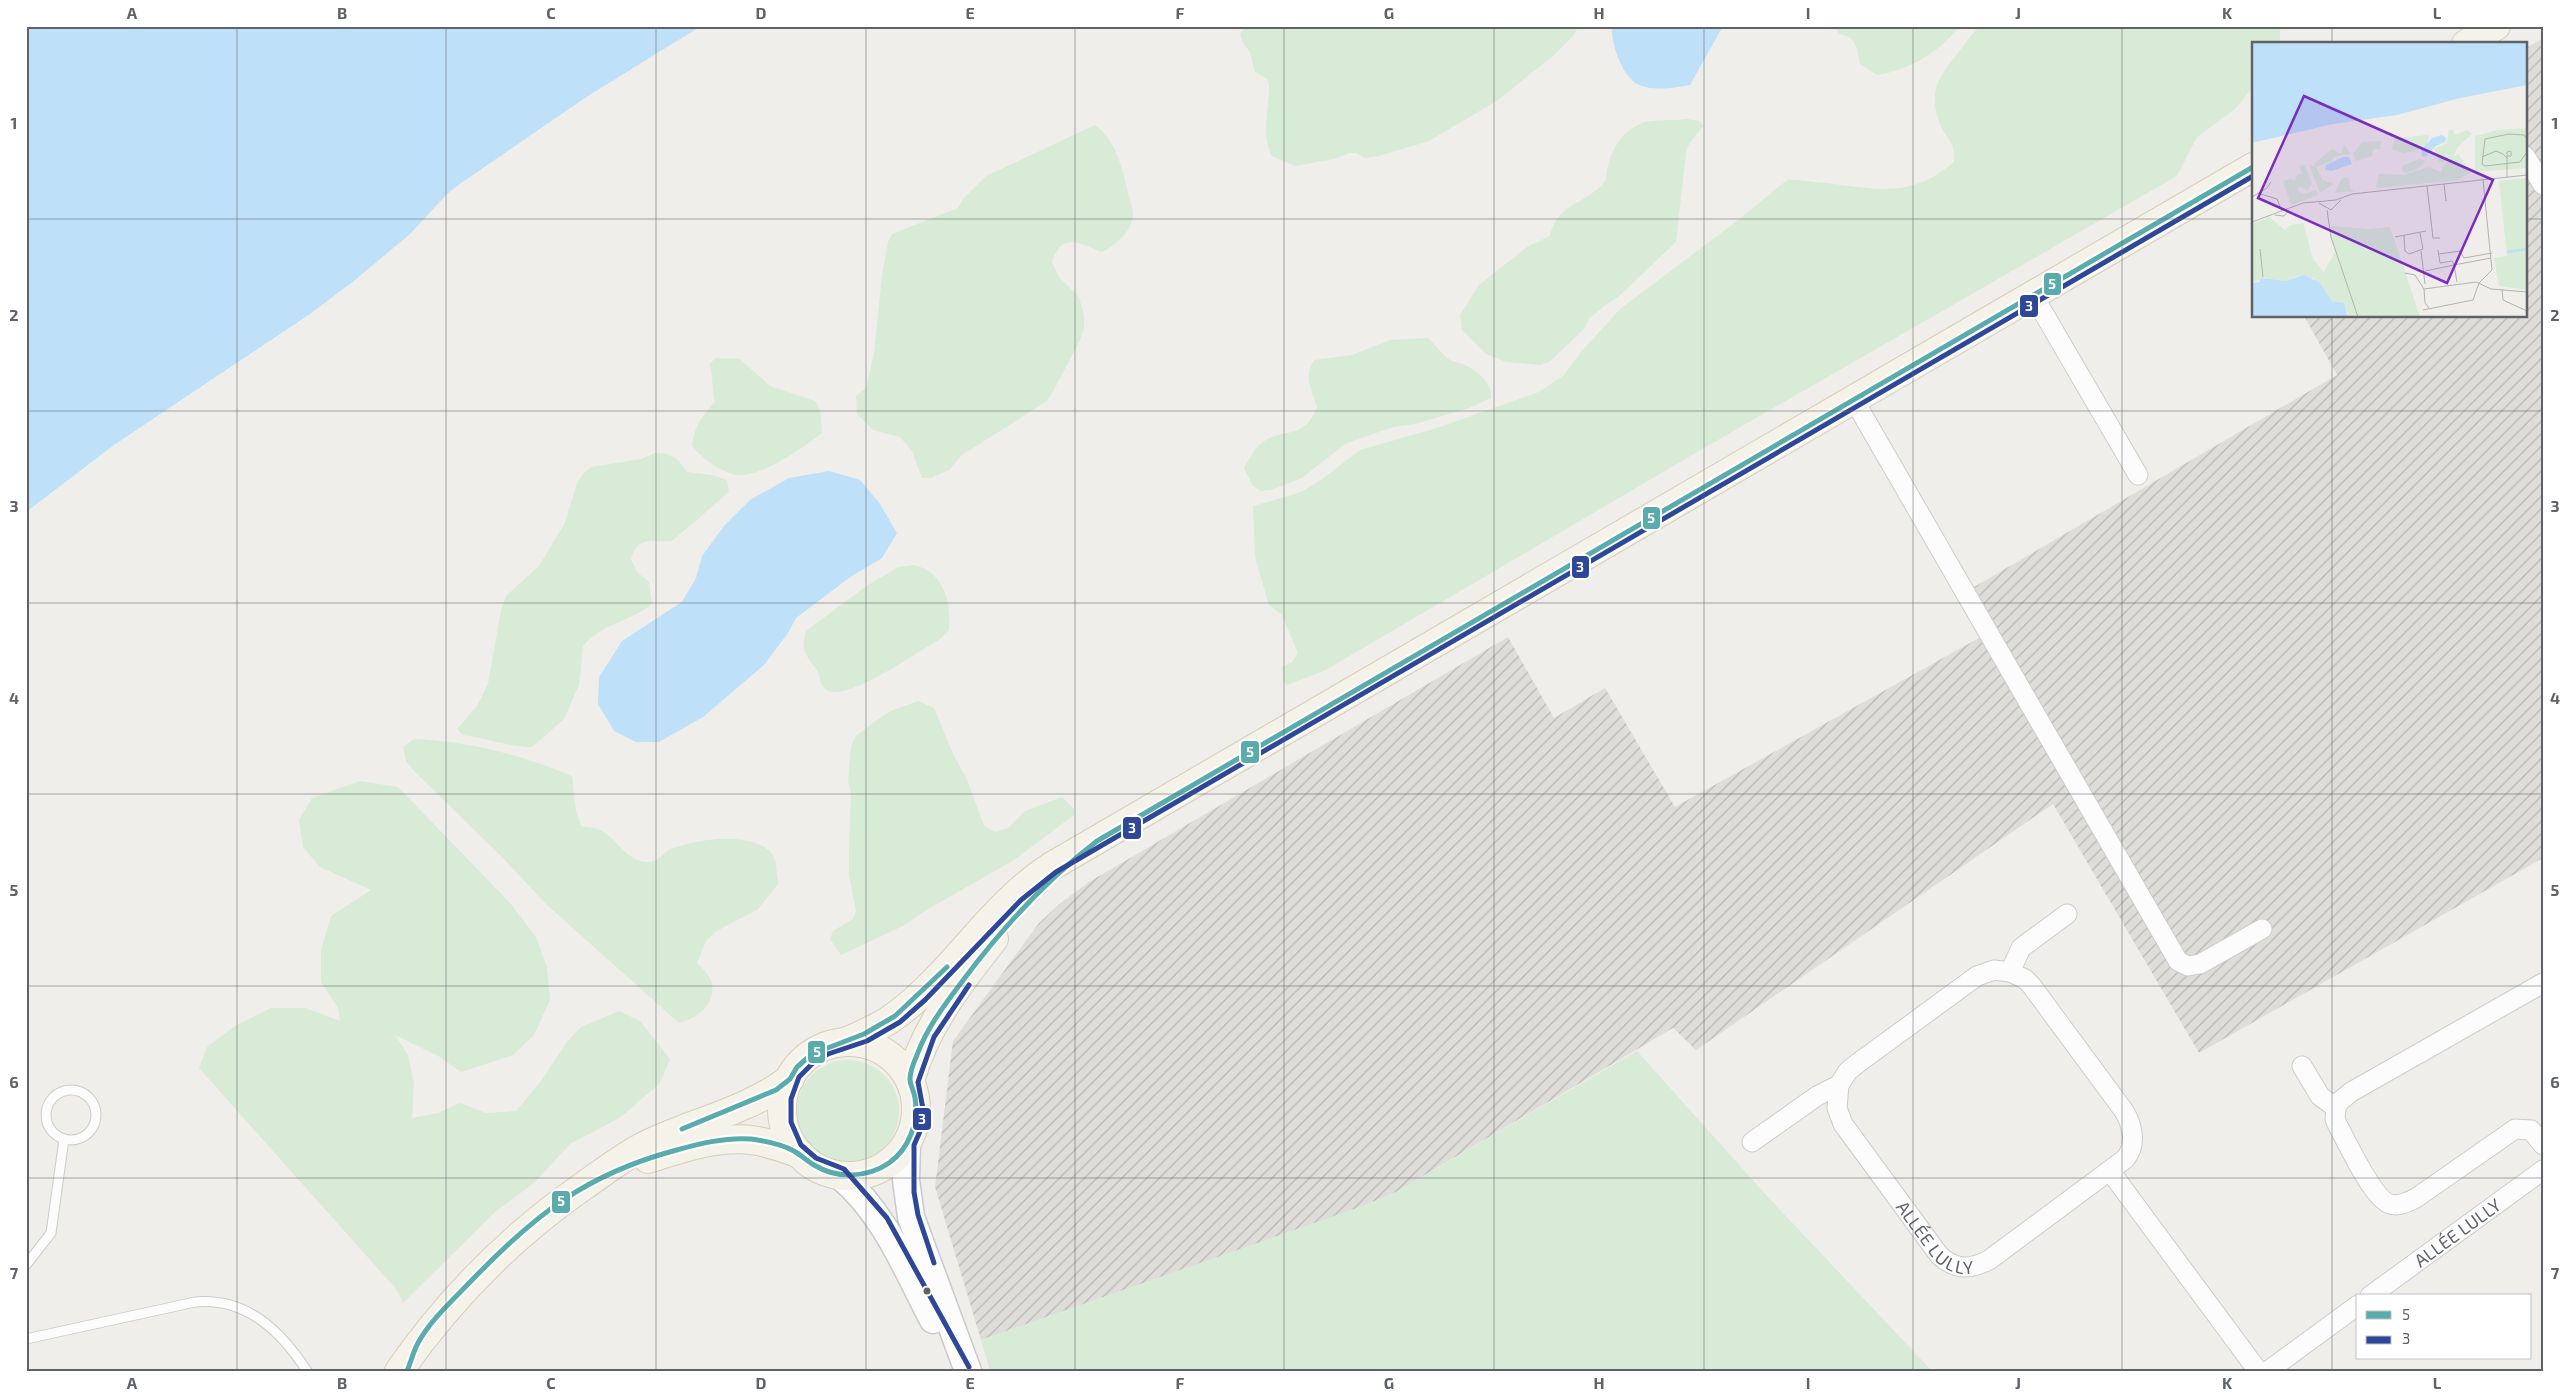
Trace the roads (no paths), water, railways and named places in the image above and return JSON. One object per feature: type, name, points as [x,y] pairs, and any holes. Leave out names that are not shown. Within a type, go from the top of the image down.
[{"type":"main road","points":[[2469,42],[2496,26]]},
{"type":"main road","points":[[845,1042],[866,1044],[880,1050],[897,1063],[910,1080],[915,1097],[916,1115],[907,1143],[892,1161],[878,1170],[861,1175],[839,1175],[817,1168],[800,1154],[788,1137],[783,1118],[784,1098],[790,1079],[797,1067],[812,1054],[873,1030],[895,1016],[920,995],[1032,880],[1052,866],[2252,169]]},
{"type":"main road","points":[[910,1080],[927,1034],[986,949],[1036,892],[1068,862],[1097,841]]},
{"type":"main road","points":[[399,1371],[451,1302],[504,1248],[534,1222],[586,1184],[643,1147],[684,1128],[767,1095],[790,1079]]},
{"type":"main road","points":[[586,1184],[637,1163],[715,1142],[753,1140],[800,1154]]},
{"type":"main road","points":[[407,1371],[419,1343]]},
{"type":"street","points":[[2526,158],[2543,186]]},
{"type":"street","points":[[2032,295],[2138,475]]},
{"type":"street","points":[[1854,400],[2178,961],[2188,966],[2200,964],[2262,929]]},
{"type":"street","points":[[1752,1142],[1817,1096],[1839,1085],[1848,1071],[1858,1063],[1969,982],[1994,970],[2010,972],[2020,948],[2067,914]]},
{"type":"street","name":"ALLÉE LULLY","points":[[1839,1085],[1838,1108],[1843,1124],[1939,1255],[1953,1266],[1970,1268],[1989,1260],[2110,1171],[2125,1159],[2131,1149],[2132,1134],[2128,1119],[2031,985],[2018,974],[2010,972]]},
{"type":"street","points":[[2543,983],[2351,1092],[2344,1097],[2336,1108],[2335,1119],[2378,1196],[2392,1205],[2408,1202],[2423,1193],[2515,1129],[2531,1130],[2543,1144]]},
{"type":"street","points":[[2302,1066],[2320,1096],[2336,1108]]},
{"type":"street","points":[[907,1143],[906,1180],[911,1217],[968,1371]]},
{"type":"street","name":"ALLÉE LULLY","points":[[2373,1294],[2543,1170]]},
{"type":"street","points":[[2110,1171],[2258,1371]]},
{"type":"street","points":[[839,1175],[862,1198],[888,1233],[962,1371]]},
{"type":"street","points":[[2268,1371],[2356,1306]]},
{"type":"lane","points":[[69,1090],[78,1091],[86,1095],[96,1109],[94,1126],[82,1138],[64,1139],[57,1136],[47,1121],[49,1104],[61,1092],[69,1090]]},
{"type":"lane","points":[[26,1265],[51,1233],[64,1139]]},
{"type":"lane","points":[[26,1339],[194,1302],[217,1302],[242,1308],[264,1321],[286,1342],[307,1371]]},
{"type":"water","points":[[26,26],[701,26],[588,96],[461,183],[447,194],[410,234],[355,280],[310,314],[114,445],[26,512]]},
{"type":"water","points":[[1612,26],[1723,26],[1690,85],[1657,88],[1639,85],[1628,75],[1615,50]]},
{"type":"water","points":[[829,471],[860,480],[880,504],[897,533],[882,558],[849,578],[796,618],[788,633],[764,665],[703,717],[659,742],[636,742],[614,731],[598,704],[599,677],[622,641],[682,602],[696,578],[702,556],[724,526],[750,500],[789,478]]}]
